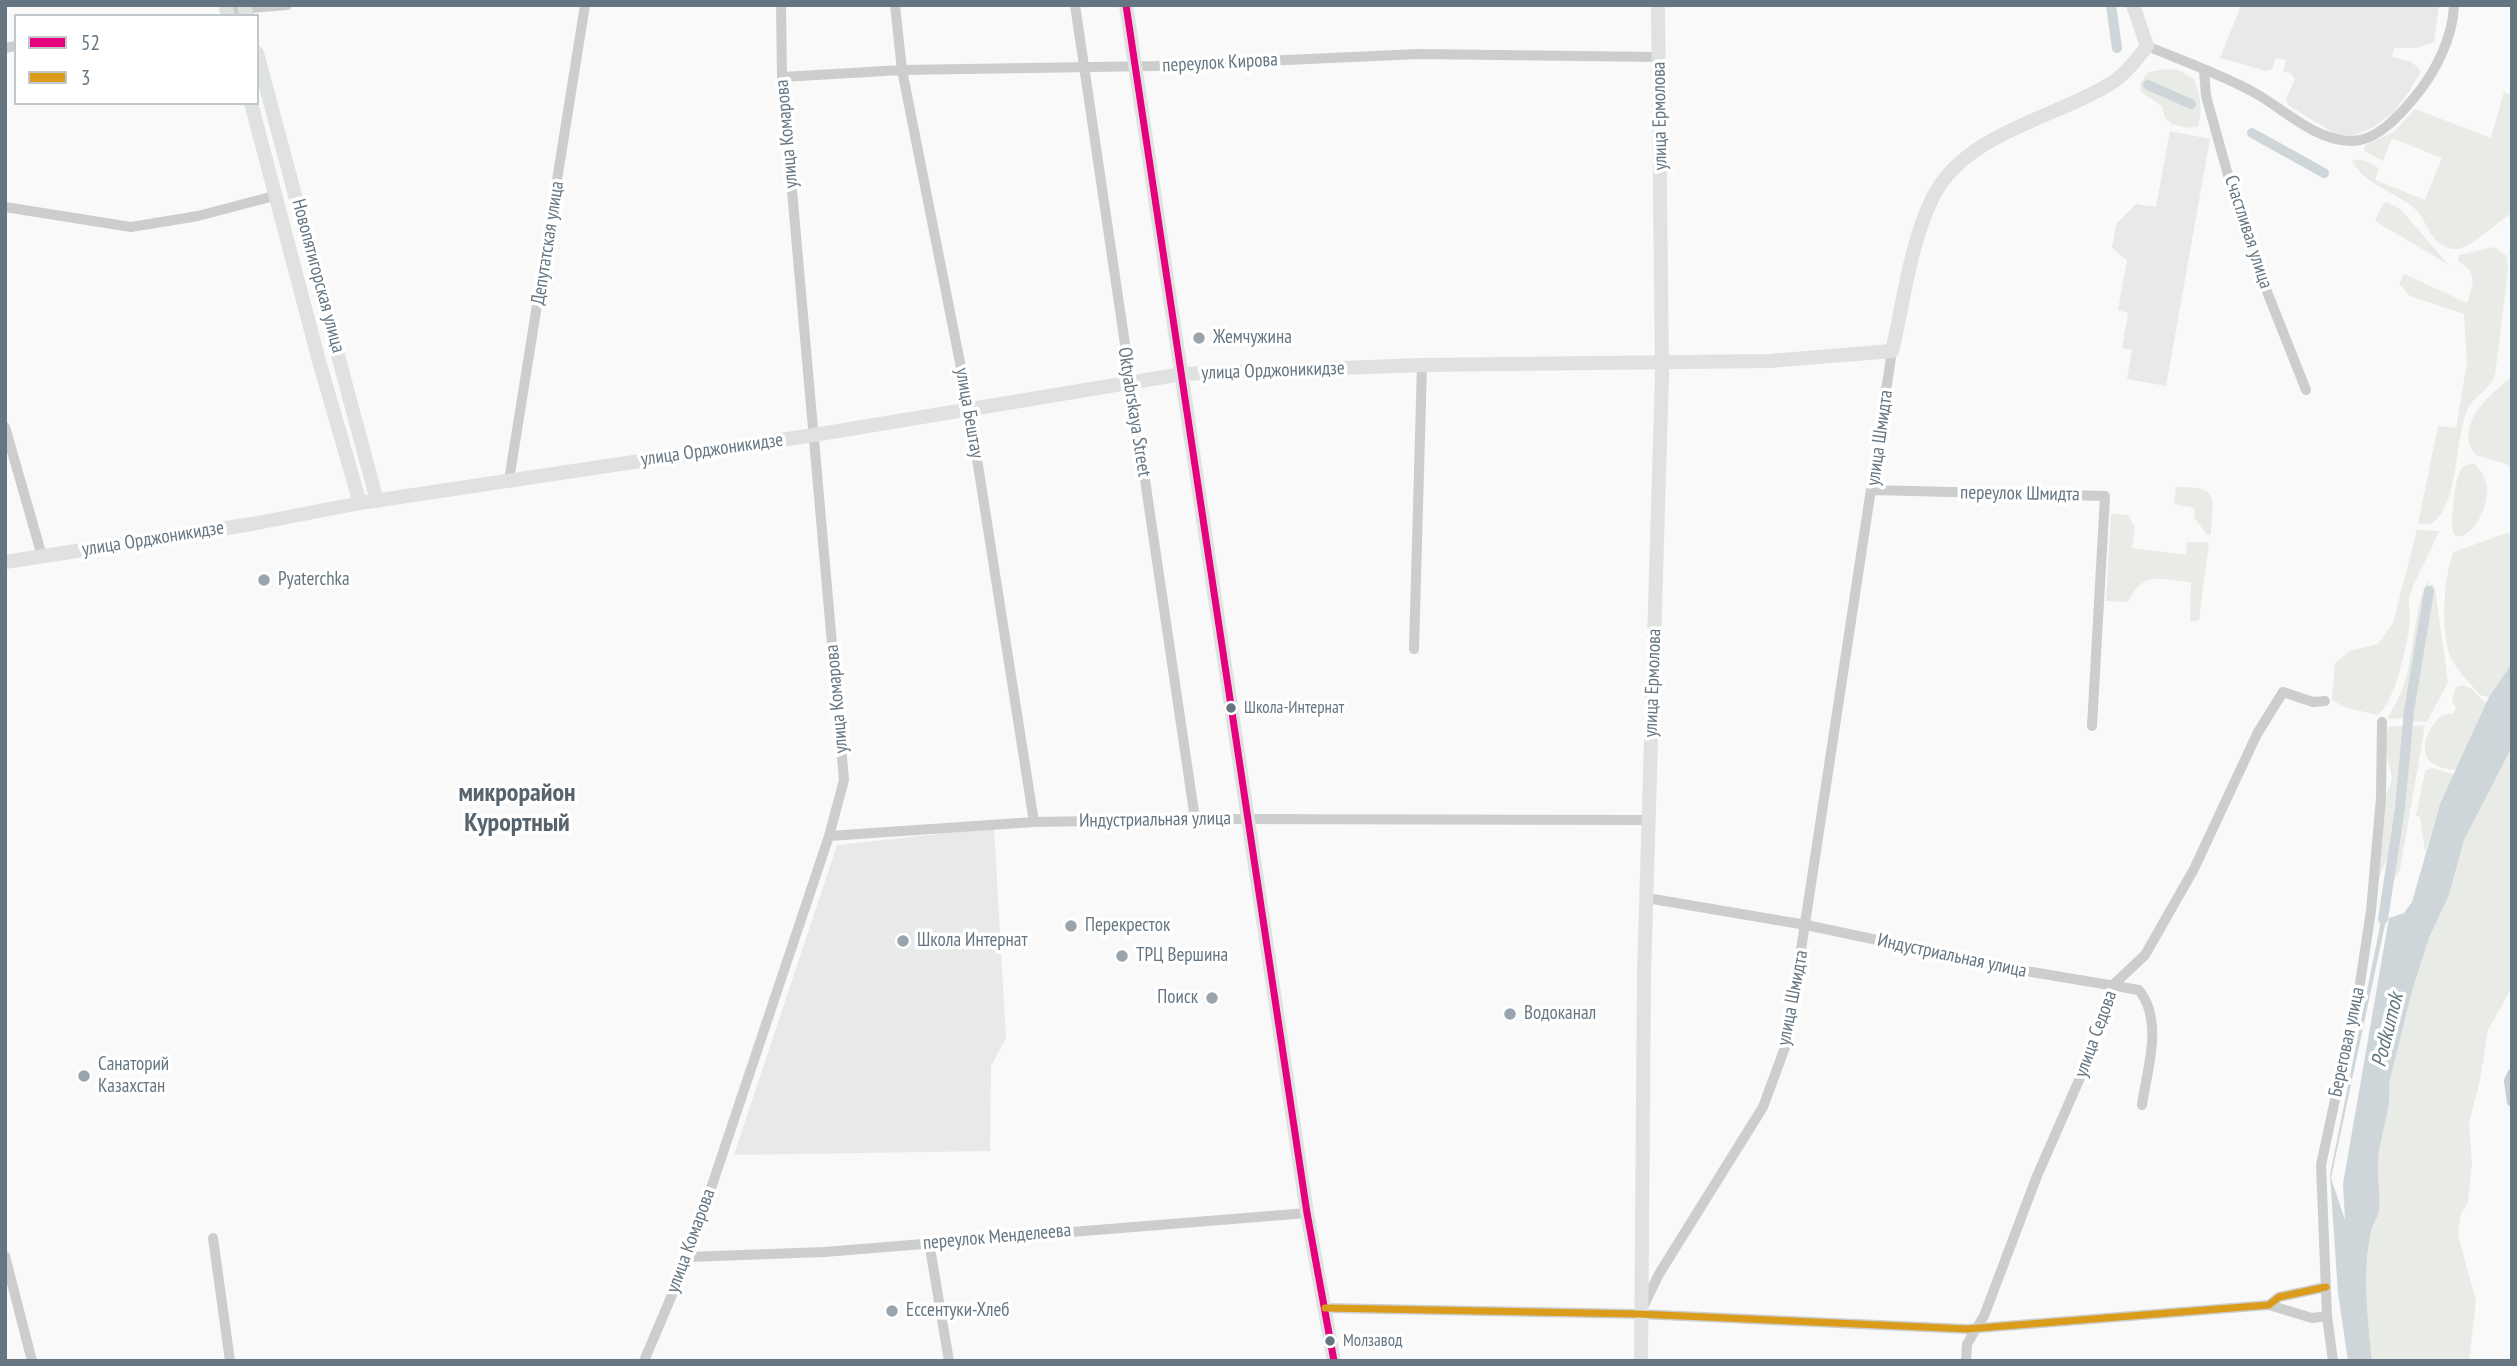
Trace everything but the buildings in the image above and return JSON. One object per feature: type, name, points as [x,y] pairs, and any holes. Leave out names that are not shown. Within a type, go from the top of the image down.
[{"type":"street","points":[[226,10],[287,5]]},
{"type":"street","name":"Депутатская улица","points":[[509,480],[585,5]]},
{"type":"street","name":"улица Комарова","points":[[644,1361],[688,1257],[829,836],[844,780],[782,77],[782,5]]},
{"type":"street","name":"улица Бештау","points":[[895,5],[902,70],[970,408],[1034,822]]},
{"type":"street","name":"Oktyabrskaya Street","points":[[1075,5],[1081,66],[1195,819]]},
{"type":"street","points":[[1126,5],[1307,1213],[1334,1361]]},
{"type":"street","name":"улица Ермолова","points":[[1641,1361],[1639,1314],[1647,898],[1662,361],[1658,5]]},
{"type":"street","points":[[2133,5],[2147,46],[2255,93],[2332,139],[2353,142],[2374,135],[2399,116],[2425,85],[2446,43],[2454,5]]},
{"type":"street","name":"улица Шмидта","points":[[1639,1314],[1659,1274],[1763,1107],[1787,1042],[1892,351],[1923,221],[1934,195],[1947,176],[1963,160],[1994,141],[2111,83],[2147,46]]},
{"type":"street","name":"переулок Кирова","points":[[782,77],[902,70],[1136,64],[1155,66],[1418,54],[1659,57]]},
{"type":"street","name":"Новопятигорская улица","points":[[259,60],[377,501]]},
{"type":"street","name":"Счастливая улица","points":[[2204,70],[2206,96],[2245,236],[2306,390]]},
{"type":"street","name":"Новопятигорская улица","points":[[251,105],[318,361],[360,503]]},
{"type":"street","points":[[5,206],[131,227],[198,216],[274,196]]},
{"type":"street","name":"улица Орджоникидзе","points":[[5,562],[252,524],[360,503],[814,435],[1182,374],[1422,365],[1770,361],[1892,351]]},
{"type":"street","points":[[318,361],[340,356]]},
{"type":"street","points":[[1414,649],[1422,365]]},
{"type":"street","points":[[5,427],[42,556]]},
{"type":"street","name":"переулок Шмидта","points":[[1873,490],[2105,496],[2092,726]]},
{"type":"street","name":"улица Седова","points":[[1966,1361],[1967,1344],[1978,1328],[2038,1175],[2083,1071],[2112,986],[2146,955],[2194,869],[2258,734],[2283,692],[2313,702],[2325,701]]},
{"type":"street","name":"Береговая улица","points":[[2333,1361],[2327,1316],[2321,1166],[2360,983],[2371,911],[2381,798],[2382,722]]},
{"type":"street","name":"Индустриальная улица","points":[[829,836],[1034,822],[1195,819],[1649,820]]},
{"type":"street","name":"Индустриальная улица","points":[[1647,898],[1806,925],[2020,970],[2139,990],[2149,1002],[2152,1046],[2142,1105]]},
{"type":"street","points":[[2512,1074],[2509,1081],[2512,1102]]},
{"type":"street","name":"переулок Менделеева","points":[[688,1257],[824,1252],[1307,1213]]},
{"type":"street","points":[[213,1238],[230,1361]]},
{"type":"street","points":[[929,1242],[949,1361]]},
{"type":"street","points":[[5,1256],[32,1361]]},
{"type":"street","points":[[2269,1306],[2279,1297],[2326,1287]]},
{"type":"street","points":[[1325,1308],[1639,1314],[1978,1328],[2269,1306],[2312,1318],[2327,1316]]},
{"type":"shaded area","points":[[2241,5],[2439,5],[2434,42],[2417,48],[2394,48],[2392,57],[2412,62],[2421,71],[2409,92],[2393,113],[2370,129],[2352,136],[2337,135],[2288,105],[2286,99],[2295,79],[2290,73],[2283,72],[2286,60],[2276,58],[2272,69],[2266,71],[2220,58]]},
{"type":"shaded area","points":[[2178,70],[2194,79],[2200,102],[2198,126],[2188,128],[2172,124],[2165,118],[2162,106],[2141,92],[2140,84],[2148,72]]},
{"type":"shaded area","points":[[2504,92],[2512,95],[2510,214],[2462,248],[2448,248],[2441,244],[2431,234],[2416,210],[2366,177],[2352,161],[2363,160],[2369,163],[2379,169],[2375,180],[2425,200],[2442,158],[2392,138],[2383,161],[2364,151],[2365,145],[2394,132],[2415,109],[2491,138]]},
{"type":"shaded area","points":[[2170,131],[2210,139],[2166,386],[2127,379],[2132,350],[2122,348],[2128,313],[2118,310],[2127,260],[2112,248],[2116,224],[2136,204],[2156,207]]},
{"type":"shaded area","points":[[2387,202],[2401,210],[2449,265],[2375,221],[2383,204]]},
{"type":"shaded area","points":[[2494,247],[2507,256],[2508,270],[2495,375],[2493,381],[2468,407],[2462,425],[2451,489],[2440,516],[2431,524],[2418,524],[2438,426],[2456,428],[2467,363],[2464,314],[2410,296],[2399,284],[2404,274],[2467,303],[2473,279],[2469,270],[2458,261],[2459,255]]},
{"type":"shaded area","points":[[2512,377],[2512,466],[2476,455],[2468,433],[2477,412],[2494,392]]},
{"type":"shaded area","points":[[2473,463],[2484,478],[2487,494],[2483,511],[2475,525],[2466,534],[2457,536],[2452,528],[2457,481],[2463,466]]},
{"type":"shaded area","points":[[2176,487],[2201,489],[2211,496],[2211,535],[2207,535],[2194,517],[2195,508],[2174,504]]},
{"type":"shaded area","points":[[2111,514],[2128,515],[2135,527],[2132,548],[2186,555],[2187,542],[2209,542],[2199,620],[2190,622],[2191,582],[2154,579],[2140,585],[2128,602],[2106,601]]},
{"type":"shaded area","points":[[2417,530],[2439,531],[2410,594],[2409,630],[2395,686],[2384,709],[2377,715],[2344,707],[2332,700],[2335,663],[2350,651],[2378,644],[2393,623]]},
{"type":"shaded area","points":[[2506,533],[2512,535],[2512,663],[2489,697],[2480,695],[2450,656],[2444,619],[2447,574],[2454,552]]},
{"type":"shaded area","points":[[2429,581],[2407,718],[2387,719],[2404,685],[2421,599]]},
{"type":"shaded area","points":[[2431,583],[2435,589],[2448,682],[2427,722],[2409,721]]},
{"type":"shaded area","points":[[2463,685],[2472,689],[2484,702],[2491,700],[2457,770],[2446,769],[2430,761],[2426,756],[2425,743],[2438,718],[2453,714],[2456,709],[2452,699],[2456,687]]},
{"type":"shaded area","points":[[2425,725],[2400,870],[2391,886],[2412,726]]},
{"type":"shaded area","points":[[2389,726],[2408,726],[2387,858],[2377,883],[2385,799],[2392,779],[2384,742]]},
{"type":"shaded area","points":[[2512,747],[2512,987],[2488,1030],[2480,1080],[2469,1123],[2472,1164],[2468,1202],[2461,1214],[2458,1235],[2476,1301],[2469,1361],[2372,1361],[2367,1263],[2371,1231],[2379,1211],[2378,1159],[2388,1109],[2389,1084],[2412,991],[2429,938],[2449,895],[2464,840]]},
{"type":"shaded area","points":[[2432,768],[2456,775],[2440,804],[2425,852],[2420,817],[2416,816],[2425,771]]},
{"type":"shaded area","name":"Школа Интернат","points":[[994,828],[1006,1038],[991,1066],[990,1151],[734,1155],[837,845]]},
{"type":"water","name":"Podkumok","points":[[2512,663],[2512,747],[2464,840],[2449,895],[2429,938],[2412,991],[2389,1084],[2388,1109],[2378,1159],[2379,1211],[2371,1231],[2367,1263],[2372,1361],[2348,1361],[2338,1293],[2330,1175],[2384,906],[2389,906],[2331,1178],[2345,1220],[2343,1184],[2389,918],[2404,913],[2412,902],[2440,804],[2489,697]]},
{"type":"waterway","points":[[2111,5],[2117,48]]},
{"type":"waterway","points":[[2148,85],[2191,104]]},
{"type":"waterway","points":[[2252,133],[2324,173]]},
{"type":"waterway","points":[[2383,919],[2400,808],[2409,711],[2429,591]]},
{"type":"transit line","name":"52","points":[[1126,5],[1307,1213],[1334,1361]]},
{"type":"transit line","name":"3","points":[[1325,1308],[1639,1314],[1967,1329],[2269,1305],[2279,1297],[2326,1287]]},
{"type":"place","name":"Жемчужина","points":[[1199,338]]},
{"type":"place","name":"Pyaterchka","points":[[264,580]]},
{"type":"place","name":"Школа-Интернат","points":[[1231,708]]},
{"type":"place","name":"Перекресток","points":[[1071,926]]},
{"type":"place","name":"Школа Интернат","points":[[903,941]]},
{"type":"place","name":"ТРЦ Вершина","points":[[1122,956]]},
{"type":"place","name":"Поиск","points":[[1212,998]]},
{"type":"place","name":"Водоканал","points":[[1510,1014]]},
{"type":"place","name":"Санаторий Казахстан","points":[[84,1076]]},
{"type":"place","name":"Ессентуки-Хлеб","points":[[892,1311]]},
{"type":"place","name":"Молзавод","points":[[1330,1341]]},
{"type":"district","name":"микрорайон Курортный","points":[[517,809]]}]
